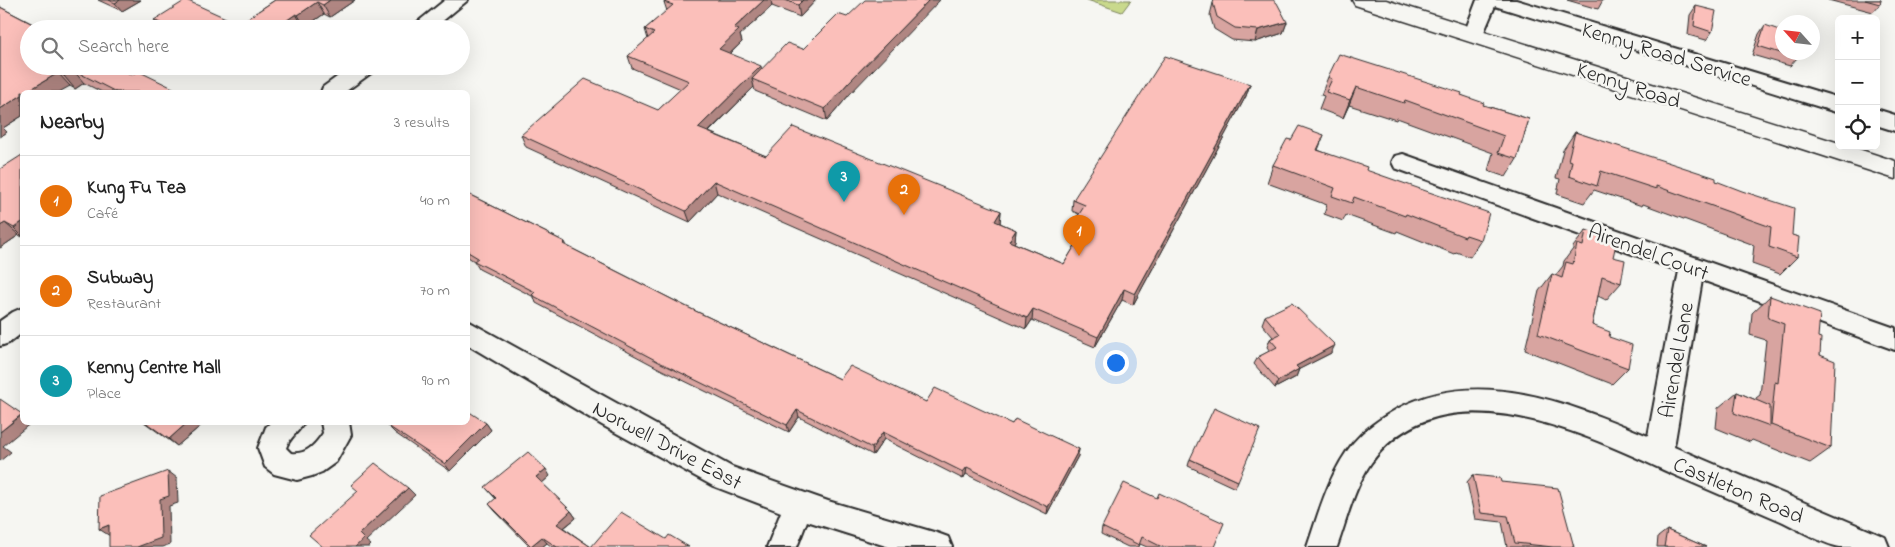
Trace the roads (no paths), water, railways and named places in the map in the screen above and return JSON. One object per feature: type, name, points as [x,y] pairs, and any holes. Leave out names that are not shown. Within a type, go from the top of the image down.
[{"type":"main road","name":"Kenny Road","points":[[1363,0],[1895,170]]},
{"type":"street","points":[[431,20],[458,0]]},
{"type":"street","points":[[1474,34],[1487,0]]},
{"type":"street","name":"Kenny Road Service","points":[[1495,0],[1836,105]]},
{"type":"street","points":[[334,90],[355,75]]},
{"type":"street","points":[[1880,118],[1895,123]]},
{"type":"street","name":"Airendel Court","points":[[1403,162],[1895,340]]},
{"type":"street","name":"Airendel Lane","points":[[1659,454],[1692,266]]},
{"type":"street","points":[[0,335],[20,320]]},
{"type":"street","name":"Norwell Drive East","points":[[470,333],[612,416],[723,477],[799,504],[937,547]]},
{"type":"street","name":"Castleton Road","points":[[1322,547],[1350,472],[1371,442],[1394,425],[1420,410],[1454,401],[1539,409],[1659,454],[1874,547]]},
{"type":"street","points":[[287,425],[280,432],[272,449],[273,456],[284,467],[306,466],[326,453],[337,435],[335,425]]},
{"type":"street","points":[[782,547],[799,504]]},
{"type":"place","name":"Kenny Centre Mall","points":[[844,202]]},
{"type":"place","name":"Subway","points":[[904,215]]},
{"type":"place","name":"Kung Fu Tea","points":[[1079,256]]}]
